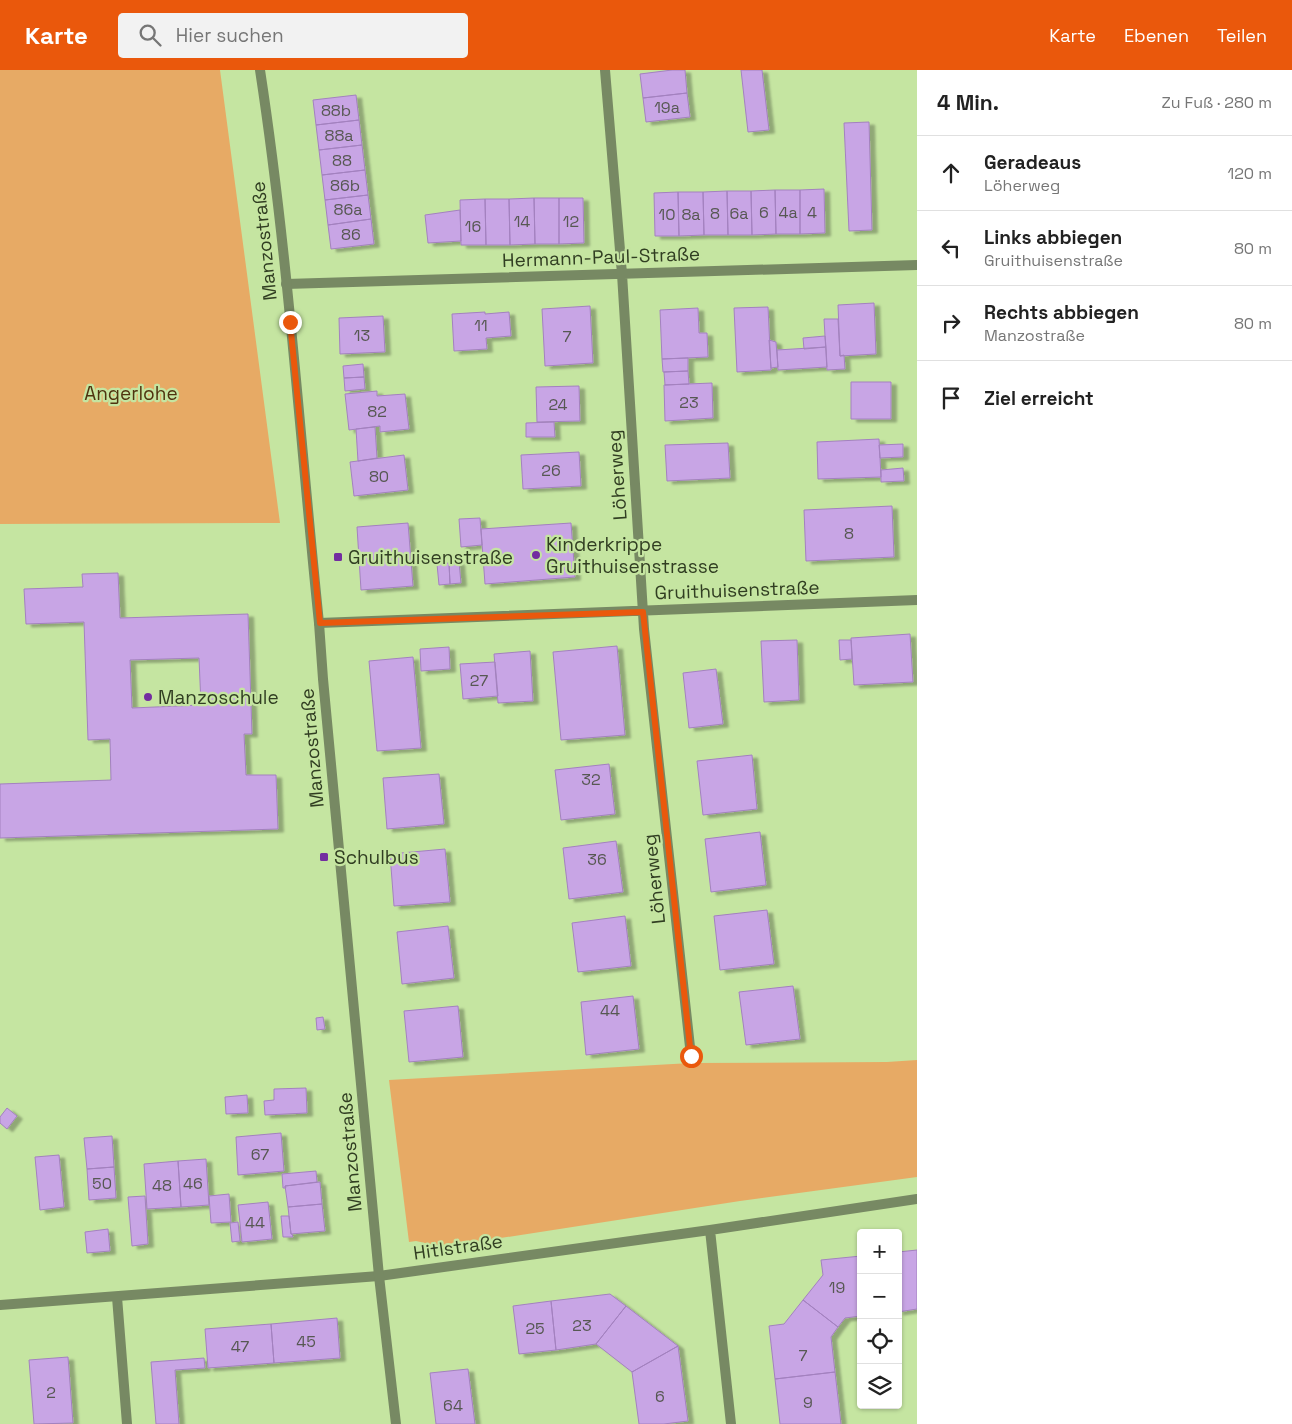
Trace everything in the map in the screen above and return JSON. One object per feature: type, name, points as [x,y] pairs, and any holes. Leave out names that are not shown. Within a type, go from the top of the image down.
[{"type":"street","name":"Manzostraße","points":[[260,70],[269,126],[286,284],[320,623],[324,689],[379,1276],[396,1424]]},
{"type":"street","name":"Löherweg","points":[[605,70],[622,274],[643,612],[691,1056]]},
{"type":"street","name":"Hermann-Paul-Straße","points":[[286,284],[917,265]]},
{"type":"street","name":"Gruithuisenstraße","points":[[320,623],[917,600]]},
{"type":"street","name":"Hitlstraße","points":[[0,1305],[379,1276],[917,1199]]},
{"type":"street","points":[[710,1230],[731,1424]]},
{"type":"street","points":[[117,1297],[127,1424]]},
{"type":"green space","name":"Angerlohe","points":[[0,70],[220,70],[280,523],[0,524]]},
{"type":"green space","points":[[917,1060],[917,1177],[740,1201],[443,1247],[416,1241],[409,1242],[389,1080],[691,1063],[887,1062]]},
{"type":"building","points":[[685,70],[687,93],[643,98],[640,74]]},
{"type":"building","points":[[741,70],[762,70],[769,130],[748,132]]},
{"type":"building","points":[[687,93],[690,117],[646,122],[643,98]]},
{"type":"building","points":[[356,95],[359,120],[316,125],[313,100]]},
{"type":"building","points":[[359,120],[362,145],[319,150],[316,125]]},
{"type":"building","points":[[869,122],[872,230],[849,231],[844,123]]},
{"type":"building","points":[[362,145],[365,170],[322,175],[319,150]]},
{"type":"building","points":[[365,170],[368,195],[325,200],[322,175]]},
{"type":"building","points":[[824,189],[825,233],[800,234],[800,190]]},
{"type":"building","points":[[775,190],[800,190],[800,234],[776,234]]},
{"type":"building","points":[[775,190],[776,234],[752,235],[751,191]]},
{"type":"building","points":[[727,191],[728,235],[704,235],[703,192]]},
{"type":"building","points":[[727,191],[751,191],[752,235],[728,235]]},
{"type":"building","points":[[678,192],[703,192],[704,235],[679,236]]},
{"type":"building","points":[[678,192],[679,236],[655,236],[654,193]]},
{"type":"building","points":[[368,195],[371,219],[328,225],[325,200]]},
{"type":"building","points":[[534,198],[559,198],[559,244],[535,244]]},
{"type":"building","points":[[534,198],[535,244],[510,245],[509,199]]},
{"type":"building","points":[[559,198],[583,198],[584,243],[559,244]]},
{"type":"building","points":[[485,199],[486,245],[461,245],[460,200]]},
{"type":"building","points":[[485,199],[509,199],[510,245],[486,245]]},
{"type":"building","points":[[460,210],[461,241],[428,243],[425,215]]},
{"type":"building","points":[[371,219],[374,244],[331,249],[328,225]]},
{"type":"building","points":[[874,303],[876,354],[840,356],[838,305]]},
{"type":"building","points":[[590,306],[593,363],[545,366],[542,309]]},
{"type":"building","points":[[768,307],[771,370],[737,372],[734,308]]},
{"type":"building","points":[[698,308],[699,333],[707,333],[708,357],[662,359],[660,310]]},
{"type":"building","points":[[485,312],[485,314],[509,312],[511,336],[486,338],[487,349],[454,351],[452,314]]},
{"type":"building","points":[[383,316],[385,352],[340,354],[339,318]]},
{"type":"building","points":[[824,319],[838,319],[840,356],[844,355],[845,369],[827,370]]},
{"type":"building","points":[[825,336],[826,347],[804,349],[803,338]]},
{"type":"building","points":[[769,340],[776,342],[778,367],[771,368]]},
{"type":"building","points":[[826,347],[827,367],[778,370],[777,350]]},
{"type":"building","points":[[688,358],[688,371],[663,372],[662,359]]},
{"type":"building","points":[[363,364],[364,377],[344,378],[343,366]]},
{"type":"building","points":[[688,371],[689,384],[665,385],[664,372]]},
{"type":"building","points":[[364,377],[365,389],[345,391],[344,378]]},
{"type":"building","points":[[851,382],[891,382],[891,419],[851,419]]},
{"type":"building","points":[[712,383],[713,418],[665,421],[664,385]]},
{"type":"building","points":[[579,386],[580,421],[537,422],[536,387]]},
{"type":"building","points":[[377,391],[377,396],[405,394],[409,429],[380,432],[380,426],[349,430],[345,394]]},
{"type":"building","points":[[554,422],[555,437],[526,437],[526,423]]},
{"type":"building","points":[[375,427],[377,458],[358,461],[356,429]]},
{"type":"building","points":[[879,439],[881,477],[818,479],[817,442]]},
{"type":"building","points":[[728,443],[730,478],[667,481],[665,445]]},
{"type":"building","points":[[903,444],[903,457],[880,458],[879,445]]},
{"type":"building","points":[[579,452],[581,486],[523,489],[521,455]]},
{"type":"building","points":[[404,455],[408,490],[354,496],[350,462]]},
{"type":"building","points":[[903,468],[904,481],[881,482],[881,470]]},
{"type":"building","points":[[892,506],[894,557],[806,561],[804,510]]},
{"type":"building","points":[[480,518],[482,545],[461,547],[459,519]]},
{"type":"building","points":[[408,523],[413,586],[361,590],[357,527]]},
{"type":"building","points":[[571,523],[575,577],[485,584],[481,529]]},
{"type":"building","points":[[459,562],[461,583],[450,584],[449,563]]},
{"type":"building","points":[[449,563],[450,584],[439,585],[437,564]]},
{"type":"building","points":[[118,573],[120,618],[248,614],[252,734],[244,734],[246,775],[276,775],[278,829],[0,838],[0,784],[111,780],[110,739],[88,740],[84,622],[26,624],[24,589],[83,587],[82,574]],"holes":[[[199,658],[201,705],[132,708],[130,660]]]},
{"type":"building","points":[[910,634],[913,682],[854,685],[851,638]]},
{"type":"building","points":[[797,640],[799,700],[764,702],[761,641]]},
{"type":"building","points":[[839,640],[851,640],[852,659],[840,660]]},
{"type":"building","points":[[617,646],[625,735],[561,740],[553,652]]},
{"type":"building","points":[[449,647],[450,669],[421,671],[420,649]]},
{"type":"building","points":[[530,651],[533,701],[498,703],[494,654]]},
{"type":"building","points":[[413,657],[421,748],[377,751],[369,661]]},
{"type":"building","points":[[495,662],[498,696],[463,699],[460,664]]},
{"type":"building","points":[[716,669],[723,724],[689,728],[683,673]]},
{"type":"building","points":[[752,755],[757,809],[703,815],[697,761]]},
{"type":"building","points":[[609,764],[615,814],[561,820],[555,770]]},
{"type":"building","points":[[439,774],[444,824],[387,829],[383,778]]},
{"type":"building","points":[[760,832],[766,885],[711,892],[705,839]]},
{"type":"building","points":[[616,841],[623,892],[569,899],[563,848]]},
{"type":"building","points":[[445,849],[450,902],[394,906],[390,854]]},
{"type":"building","points":[[767,910],[774,964],[720,970],[714,916]]},
{"type":"building","points":[[625,916],[631,966],[578,972],[572,923]]},
{"type":"building","points":[[448,926],[454,978],[402,984],[397,932]]},
{"type":"building","points":[[793,986],[800,1039],[746,1045],[739,992]]},
{"type":"building","points":[[633,996],[639,1049],[586,1055],[581,1002]]},
{"type":"building","points":[[458,1006],[463,1057],[409,1062],[404,1011]]},
{"type":"building","points":[[323,1017],[325,1029],[317,1030],[316,1018]]},
{"type":"building","points":[[306,1088],[307,1113],[265,1115],[264,1101],[274,1100],[274,1089]]},
{"type":"building","points":[[247,1095],[248,1113],[226,1114],[225,1097]]},
{"type":"building","points":[[7,1108],[17,1116],[7,1129],[0,1123],[0,1117]]},
{"type":"building","points":[[281,1133],[284,1171],[238,1175],[236,1137]]},
{"type":"building","points":[[112,1136],[114,1167],[87,1169],[84,1138]]},
{"type":"building","points":[[59,1155],[64,1207],[40,1210],[35,1157]]},
{"type":"building","points":[[206,1159],[209,1205],[181,1207],[178,1161]]},
{"type":"building","points":[[178,1161],[181,1207],[147,1209],[144,1164]]},
{"type":"building","points":[[114,1167],[116,1198],[89,1200],[87,1169]]},
{"type":"building","points":[[316,1171],[317,1182],[285,1186],[286,1188],[283,1188],[282,1174]]},
{"type":"building","points":[[320,1182],[322,1204],[288,1207],[285,1186]]},
{"type":"building","points":[[229,1194],[231,1222],[211,1223],[209,1196]]},
{"type":"building","points":[[145,1196],[148,1244],[132,1246],[128,1197]]},
{"type":"building","points":[[268,1202],[272,1239],[242,1242],[238,1205]]},
{"type":"building","points":[[322,1204],[325,1231],[291,1234],[288,1207]]},
{"type":"building","points":[[281,1216],[289,1216],[293,1237],[283,1237]]},
{"type":"building","points":[[238,1222],[240,1241],[232,1242],[230,1223]]},
{"type":"building","points":[[108,1229],[110,1251],[87,1253],[85,1232]]},
{"type":"building","points":[[917,1250],[917,1309],[902,1311],[902,1274],[902,1252]]},
{"type":"building","points":[[857,1256],[857,1316],[845,1318],[838,1327],[803,1300],[823,1275],[821,1260]]},
{"type":"building","points":[[610,1294],[626,1306],[596,1344],[556,1350],[551,1301]]},
{"type":"building","points":[[803,1300],[838,1327],[831,1337],[835,1372],[775,1379],[769,1326],[784,1324]]},
{"type":"building","points":[[551,1301],[556,1350],[519,1354],[513,1306]]},
{"type":"building","points":[[626,1306],[678,1346],[632,1372],[596,1344]]},
{"type":"building","points":[[337,1318],[340,1358],[274,1363],[271,1324]]},
{"type":"building","points":[[271,1324],[274,1363],[208,1368],[205,1329]]},
{"type":"building","points":[[678,1346],[688,1421],[664,1424],[639,1424],[632,1372]]},
{"type":"building","points":[[68,1357],[73,1423],[34,1424],[29,1360]]},
{"type":"building","points":[[204,1358],[205,1368],[175,1370],[179,1424],[156,1424],[151,1362]]},
{"type":"building","points":[[468,1369],[475,1424],[436,1424],[430,1373]]},
{"type":"building","points":[[835,1372],[841,1424],[780,1424],[775,1379]]},
{"type":"place","name":"Kinderkrippe Gruithuisenstrasse","points":[[536,555]]},
{"type":"place","name":"Gruithuisenstraße","points":[[338,557]]},
{"type":"place","name":"Manzoschule","points":[[148,697]]},
{"type":"place","name":"Schulbus","points":[[324,857]]},
{"type":"route","points":[[290,322],[320,623],[622,611],[643,612],[691,1056]]}]
